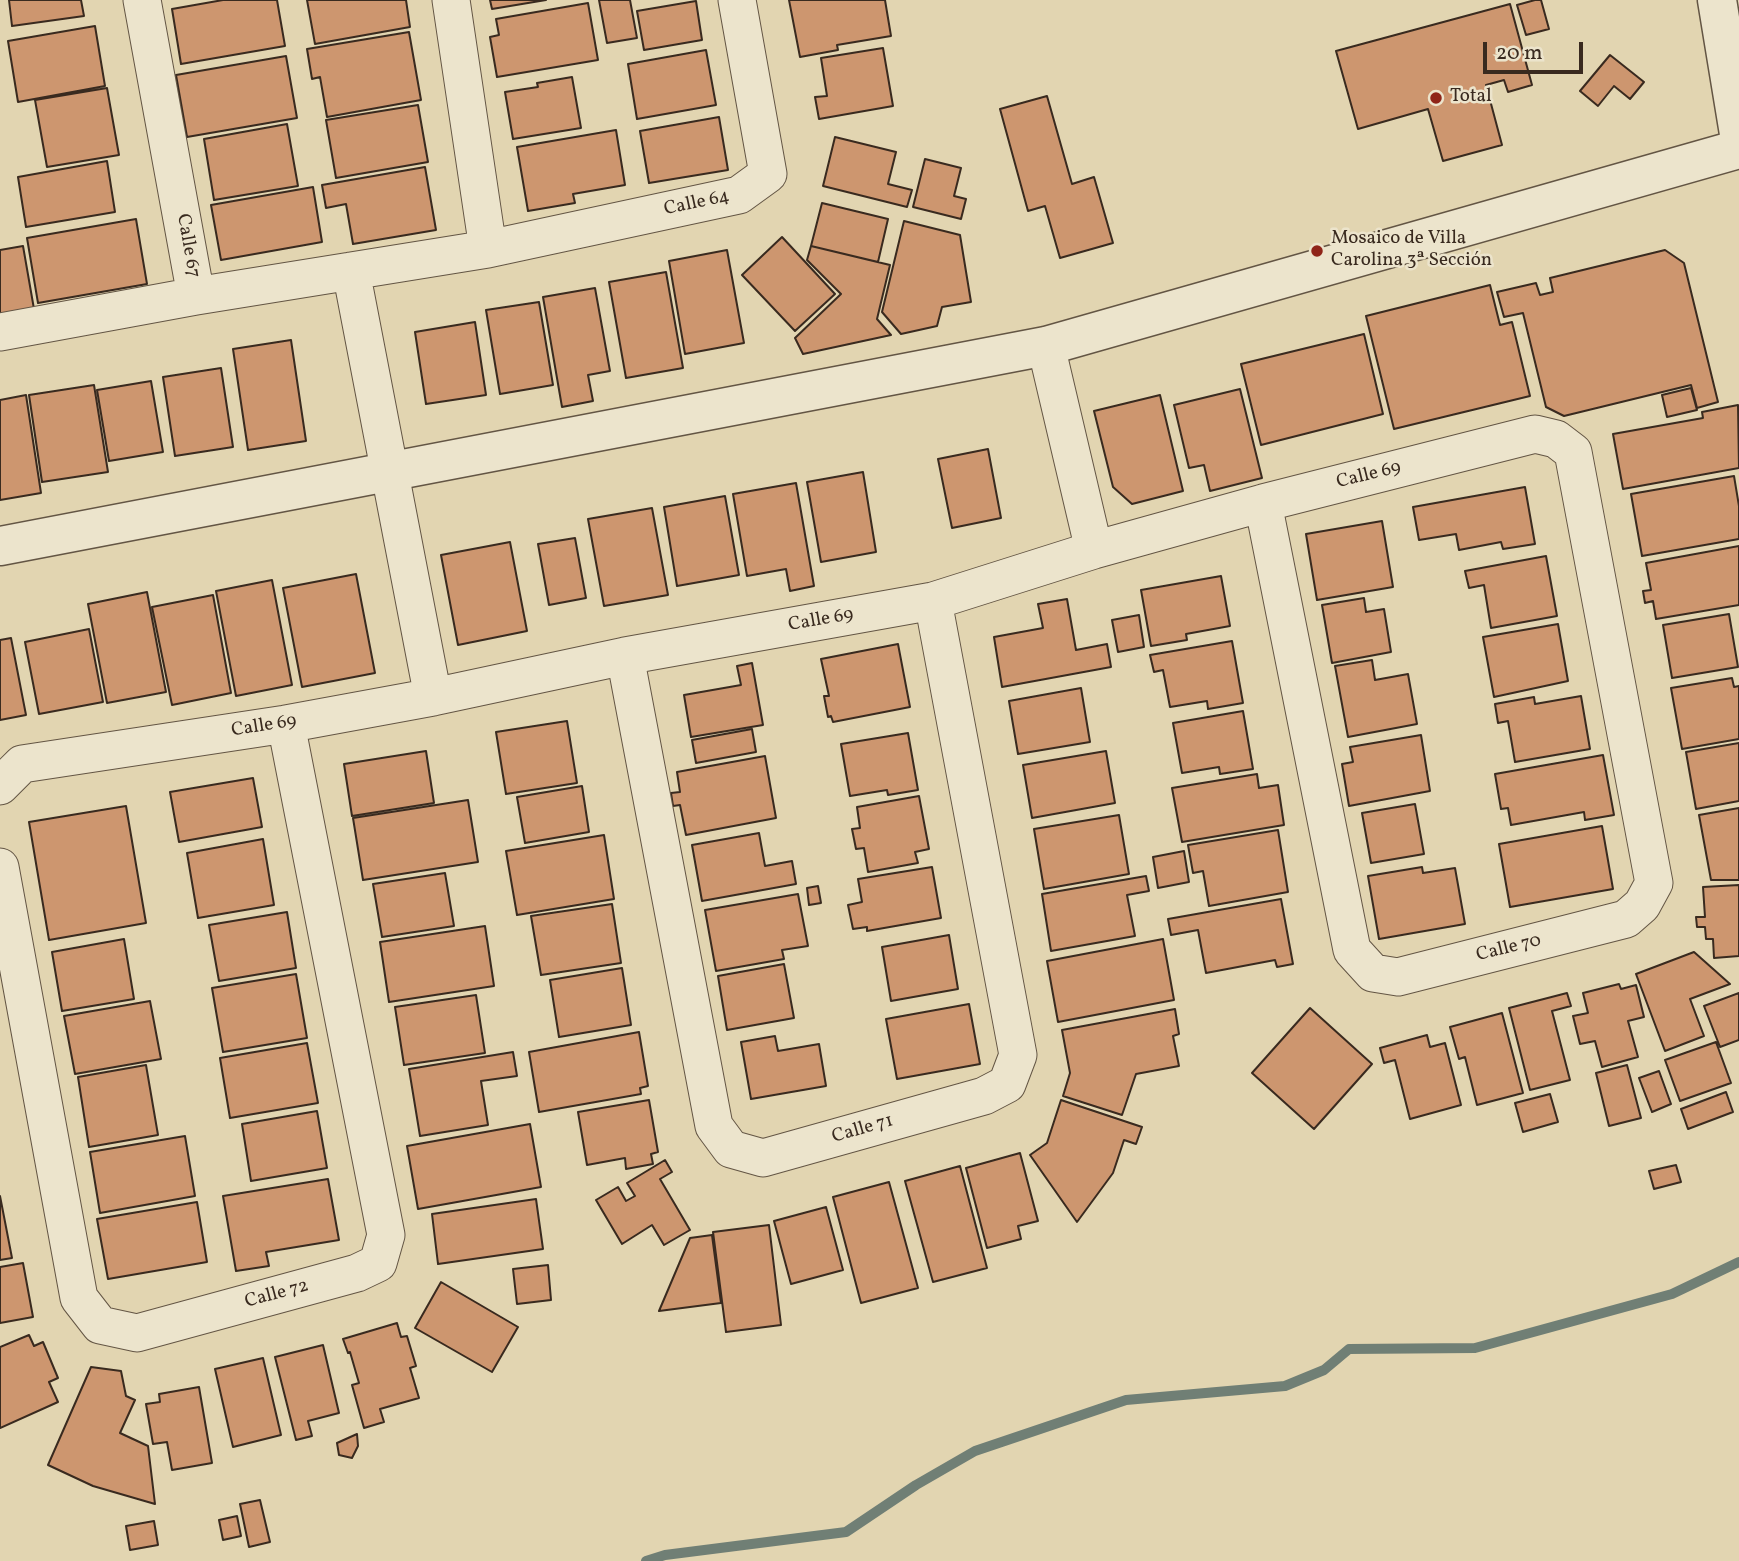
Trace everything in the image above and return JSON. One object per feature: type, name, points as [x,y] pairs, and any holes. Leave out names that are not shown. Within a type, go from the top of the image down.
[{"type":"street","name":"Calle 67","points":[[0,332],[196,296],[142,0]]},
{"type":"street","points":[[451,0],[488,249]]},
{"type":"street","name":"Calle 64","points":[[196,296],[488,249],[739,195],[768,174],[737,0]]},
{"type":"street","points":[[1717,0],[1739,134]]},
{"type":"street","points":[[0,547],[1046,346],[1739,149]]},
{"type":"street","points":[[351,271],[433,697]]},
{"type":"street","points":[[1046,346],[1094,550]]},
{"type":"street","name":"Calle 69","points":[[0,786],[22,764],[286,724],[433,697],[625,656],[933,601],[1094,550],[1262,503],[1535,434],[1556,439]]},
{"type":"street","name":"Calle 70","points":[[1262,503],[1352,950],[1373,974],[1398,977],[1626,919],[1642,905],[1654,883],[1573,452],[1556,439]]},
{"type":"street","name":"Calle 71","points":[[625,656],[714,1126],[731,1149],[763,1158],[984,1096],[1007,1084],[1018,1055],[933,601]]},
{"type":"street","name":"Calle 72","points":[[0,867],[79,1298],[100,1325],[137,1333],[357,1273],[378,1263],[386,1235],[286,724]]},
{"type":"building","points":[[9,0],[81,0],[84,16],[12,26]]},
{"type":"building","points":[[223,0],[277,0],[285,46],[181,64],[172,9]]},
{"type":"building","points":[[307,0],[406,0],[410,27],[315,44]]},
{"type":"building","points":[[490,0],[546,0],[492,9]]},
{"type":"building","points":[[599,0],[630,0],[637,38],[607,43]]},
{"type":"building","points":[[789,0],[885,0],[891,36],[837,45],[838,50],[800,57]]},
{"type":"building","points":[[1541,0],[1549,29],[1526,35],[1517,5]]},
{"type":"building","points":[[696,1],[702,40],[644,50],[637,11]]},
{"type":"building","points":[[588,3],[598,60],[497,77],[490,37],[499,35],[496,19]]},
{"type":"building","points":[[1510,4],[1532,85],[1508,92],[1504,80],[1486,85],[1502,145],[1443,161],[1428,109],[1358,129],[1336,51]]},
{"type":"building","points":[[95,26],[105,86],[18,102],[8,41]]},
{"type":"building","points":[[409,32],[421,100],[327,117],[320,77],[312,79],[307,49]]},
{"type":"building","points":[[883,48],[893,106],[819,119],[815,97],[827,96],[821,58]]},
{"type":"building","points":[[706,50],[716,105],[637,119],[628,64]]},
{"type":"building","points":[[1610,55],[1644,82],[1630,99],[1614,86],[1598,106],[1580,91]]},
{"type":"building","points":[[286,56],[297,118],[187,137],[176,75]]},
{"type":"building","points":[[572,77],[581,128],[513,139],[505,92],[538,87],[537,83]]},
{"type":"building","points":[[107,88],[119,155],[47,167],[35,100]]},
{"type":"building","points":[[1047,96],[1072,184],[1094,177],[1113,243],[1060,258],[1045,206],[1028,211],[1000,109]]},
{"type":"building","points":[[418,105],[428,162],[336,178],[326,120]]},
{"type":"building","points":[[719,117],[728,170],[649,183],[640,131]]},
{"type":"building","points":[[287,124],[298,186],[214,200],[204,139]]},
{"type":"building","points":[[616,130],[625,185],[573,194],[575,203],[528,211],[517,147]]},
{"type":"building","points":[[835,137],[896,152],[888,184],[912,190],[907,207],[823,186]]},
{"type":"building","points":[[925,159],[961,168],[954,196],[966,199],[961,219],[913,207]]},
{"type":"building","points":[[107,161],[115,212],[26,227],[18,177]]},
{"type":"building","points":[[425,167],[436,230],[353,244],[346,204],[326,208],[322,185]]},
{"type":"building","points":[[313,187],[322,242],[221,260],[211,205]]},
{"type":"building","points":[[822,203],[888,219],[878,262],[811,246]]},
{"type":"building","points":[[136,219],[147,284],[38,303],[27,238]]},
{"type":"building","points":[[904,221],[960,235],[971,302],[942,307],[937,326],[901,334],[882,312]]},
{"type":"building","points":[[782,237],[835,294],[795,331],[742,275]]},
{"type":"building","points":[[23,246],[34,309],[0,315],[0,250]]},
{"type":"building","points":[[811,246],[890,265],[877,319],[891,335],[803,354],[795,338],[841,294],[807,260]]},
{"type":"building","points":[[727,250],[744,343],[685,354],[669,261]]},
{"type":"building","points":[[1665,250],[1684,263],[1718,402],[1697,408],[1691,385],[1564,416],[1546,407],[1523,313],[1504,317],[1497,292],[1536,283],[1540,295],[1553,292],[1550,278]]},
{"type":"building","points":[[666,272],[683,368],[626,378],[609,282]]},
{"type":"building","points":[[1490,285],[1500,325],[1512,322],[1530,396],[1394,429],[1366,316]]},
{"type":"building","points":[[595,288],[610,371],[588,375],[593,401],[562,407],[543,297]]},
{"type":"building","points":[[539,302],[553,385],[500,394],[486,310]]},
{"type":"building","points":[[475,322],[486,395],[426,404],[415,332]]},
{"type":"building","points":[[1364,334],[1383,414],[1261,445],[1241,364]]},
{"type":"building","points":[[291,340],[306,441],[248,450],[233,349]]},
{"type":"building","points":[[221,368],[233,447],[175,456],[163,377]]},
{"type":"building","points":[[151,381],[163,452],[109,461],[97,390]]},
{"type":"building","points":[[94,385],[108,472],[42,482],[29,395]]},
{"type":"building","points":[[1691,388],[1697,410],[1667,417],[1662,395]]},
{"type":"building","points":[[1240,389],[1262,478],[1210,491],[1204,465],[1189,468],[1174,405]]},
{"type":"building","points":[[26,395],[41,493],[0,500],[0,400]]},
{"type":"building","points":[[1160,395],[1183,491],[1132,504],[1113,487],[1094,411]]},
{"type":"building","points":[[1738,405],[1739,468],[1623,489],[1613,434],[1703,418],[1702,412]]},
{"type":"building","points":[[988,449],[1001,518],[952,528],[938,459]]},
{"type":"building","points":[[863,472],[876,552],[821,562],[807,482]]},
{"type":"building","points":[[1734,476],[1739,506],[1739,539],[1642,556],[1631,494]]},
{"type":"building","points":[[796,483],[814,586],[790,591],[786,569],[747,576],[733,494]]},
{"type":"building","points":[[1525,487],[1535,544],[1503,549],[1501,542],[1459,550],[1456,534],[1419,540],[1413,507]]},
{"type":"building","points":[[725,496],[739,575],[677,586],[664,507]]},
{"type":"building","points":[[652,508],[668,595],[604,606],[588,519]]},
{"type":"building","points":[[1382,521],[1393,587],[1317,600],[1306,534]]},
{"type":"building","points":[[575,538],[586,598],[549,605],[538,544]]},
{"type":"building","points":[[510,542],[527,631],[458,645],[441,555]]},
{"type":"building","points":[[1739,546],[1739,605],[1656,619],[1653,601],[1645,603],[1643,591],[1651,590],[1646,563]]},
{"type":"building","points":[[1546,556],[1557,616],[1491,628],[1484,585],[1469,588],[1465,571]]},
{"type":"building","points":[[356,574],[375,673],[302,687],[283,588]]},
{"type":"building","points":[[1221,576],[1230,626],[1186,634],[1187,640],[1151,646],[1141,590]]},
{"type":"building","points":[[272,580],[292,685],[236,696],[216,591]]},
{"type":"building","points":[[147,592],[166,692],[107,703],[88,604]]},
{"type":"building","points":[[213,595],[231,693],[172,705],[152,607]]},
{"type":"building","points":[[1364,598],[1366,612],[1384,609],[1391,652],[1332,663],[1322,605]]},
{"type":"building","points":[[1067,599],[1076,650],[1107,644],[1111,667],[1002,687],[994,637],[1043,628],[1038,604]]},
{"type":"building","points":[[1729,614],[1738,667],[1672,678],[1663,625]]},
{"type":"building","points":[[1139,615],[1144,647],[1118,652],[1112,620]]},
{"type":"building","points":[[1558,624],[1568,681],[1494,697],[1483,637]]},
{"type":"building","points":[[89,629],[103,702],[39,714],[25,642]]},
{"type":"building","points":[[11,638],[26,715],[0,720],[0,640]]},
{"type":"building","points":[[1232,641],[1243,703],[1208,709],[1207,701],[1170,707],[1163,670],[1154,672],[1150,655]]},
{"type":"building","points":[[898,644],[910,707],[833,722],[831,716],[828,717],[824,696],[829,696],[821,659]]},
{"type":"building","points":[[1372,660],[1375,680],[1408,674],[1417,724],[1348,737],[1335,666]]},
{"type":"building","points":[[752,663],[763,725],[691,737],[684,695],[741,685],[737,666]]},
{"type":"building","points":[[1732,678],[1734,687],[1739,686],[1739,739],[1682,749],[1671,688]]},
{"type":"building","points":[[1081,688],[1090,742],[1018,754],[1009,701]]},
{"type":"building","points":[[1581,696],[1590,749],[1515,762],[1508,721],[1498,723],[1495,704],[1534,697],[1535,704]]},
{"type":"building","points":[[1243,711],[1253,769],[1220,774],[1219,767],[1182,773],[1173,723]]},
{"type":"building","points":[[567,721],[577,783],[506,794],[496,732]]},
{"type":"building","points":[[752,729],[756,752],[696,763],[692,740]]},
{"type":"building","points":[[908,733],[918,790],[888,795],[887,790],[850,796],[841,744]]},
{"type":"building","points":[[1421,735],[1430,791],[1349,806],[1342,764],[1353,762],[1350,747]]},
{"type":"building","points":[[1739,743],[1739,801],[1696,809],[1686,752]]},
{"type":"building","points":[[426,751],[434,803],[352,816],[344,764]]},
{"type":"building","points":[[1106,751],[1115,803],[1032,818],[1023,765]]},
{"type":"building","points":[[1603,755],[1614,815],[1585,820],[1584,812],[1511,825],[1508,808],[1501,809],[1495,774]]},
{"type":"building","points":[[765,756],[776,818],[686,835],[680,805],[673,806],[671,793],[680,792],[677,772]]},
{"type":"building","points":[[1257,774],[1259,788],[1278,785],[1284,825],[1182,842],[1172,788]]},
{"type":"building","points":[[253,778],[262,827],[179,842],[170,792]]},
{"type":"building","points":[[582,786],[589,832],[525,843],[517,797]]},
{"type":"building","points":[[919,796],[929,849],[915,852],[918,863],[868,872],[864,848],[856,849],[852,829],[860,828],[857,807]]},
{"type":"building","points":[[468,800],[478,862],[363,880],[353,818]]},
{"type":"building","points":[[1415,804],[1424,854],[1371,863],[1362,813]]},
{"type":"building","points":[[126,806],[146,923],[49,940],[29,822]]},
{"type":"building","points":[[1739,808],[1739,880],[1711,880],[1699,815]]},
{"type":"building","points":[[1119,815],[1129,874],[1044,889],[1034,829]]},
{"type":"building","points":[[1602,826],[1613,889],[1510,907],[1499,844]]},
{"type":"building","points":[[1278,830],[1288,892],[1209,906],[1203,871],[1193,873],[1188,845]]},
{"type":"building","points":[[759,833],[765,866],[792,861],[796,884],[702,901],[692,845]]},
{"type":"building","points":[[604,835],[614,899],[517,915],[506,851]]},
{"type":"building","points":[[263,839],[274,905],[198,918],[187,853]]},
{"type":"building","points":[[1184,851],[1189,882],[1158,888],[1153,857]]},
{"type":"building","points":[[932,867],[941,918],[867,931],[867,927],[853,929],[848,905],[862,902],[858,879]]},
{"type":"building","points":[[1422,867],[1423,873],[1455,868],[1465,924],[1379,939],[1368,876]]},
{"type":"building","points":[[445,873],[454,926],[382,937],[373,884]]},
{"type":"building","points":[[1146,876],[1149,891],[1127,895],[1135,936],[1051,951],[1042,894]]},
{"type":"building","points":[[1739,885],[1739,956],[1714,958],[1713,939],[1706,939],[1705,927],[1697,927],[1696,917],[1705,917],[1703,887]]},
{"type":"building","points":[[818,886],[821,903],[809,905],[807,888]]},
{"type":"building","points":[[798,894],[808,946],[782,950],[784,959],[716,971],[705,910]]},
{"type":"building","points":[[1281,899],[1293,964],[1277,967],[1275,960],[1206,973],[1198,930],[1171,935],[1168,919]]},
{"type":"building","points":[[612,904],[621,963],[541,975],[531,916]]},
{"type":"building","points":[[287,912],[296,968],[219,981],[209,925]]},
{"type":"building","points":[[485,926],[494,986],[389,1002],[380,942]]},
{"type":"building","points":[[949,935],[958,989],[891,1001],[882,947]]},
{"type":"building","points":[[124,939],[134,999],[62,1011],[52,952]]},
{"type":"building","points":[[1163,939],[1174,1000],[1058,1022],[1047,961]]},
{"type":"building","points":[[1694,952],[1730,984],[1690,999],[1704,1036],[1665,1051],[1636,974]]},
{"type":"building","points":[[784,964],[794,1018],[727,1030],[718,976]]},
{"type":"building","points":[[622,968],[631,1025],[559,1037],[550,980]]},
{"type":"building","points":[[296,974],[307,1038],[223,1052],[212,988]]},
{"type":"building","points":[[1619,984],[1621,989],[1636,985],[1644,1017],[1628,1021],[1638,1057],[1602,1067],[1595,1041],[1580,1044],[1573,1016],[1588,1013],[1583,993]]},
{"type":"building","points":[[1567,993],[1571,1006],[1552,1011],[1570,1080],[1530,1090],[1509,1008]]},
{"type":"building","points":[[1739,993],[1739,1040],[1720,1047],[1704,1006]]},
{"type":"building","points":[[476,995],[485,1053],[404,1065],[395,1007]]},
{"type":"building","points":[[150,1001],[161,1059],[75,1074],[64,1016]]},
{"type":"building","points":[[969,1004],[980,1064],[897,1079],[886,1019]]},
{"type":"building","points":[[1310,1008],[1372,1064],[1314,1129],[1252,1073]]},
{"type":"building","points":[[1175,1009],[1179,1034],[1173,1036],[1179,1066],[1136,1074],[1122,1115],[1063,1096],[1070,1073],[1062,1030]]},
{"type":"building","points":[[1502,1013],[1523,1093],[1477,1105],[1465,1057],[1459,1059],[1450,1027]]},
{"type":"building","points":[[639,1032],[648,1086],[640,1088],[641,1094],[539,1112],[529,1052]]},
{"type":"building","points":[[1427,1035],[1430,1047],[1445,1043],[1461,1105],[1410,1119],[1395,1060],[1384,1063],[1380,1048]]},
{"type":"building","points":[[775,1036],[778,1051],[819,1044],[826,1086],[751,1099],[741,1042]]},
{"type":"building","points":[[1716,1042],[1731,1083],[1680,1101],[1665,1060]]},
{"type":"building","points":[[307,1043],[318,1103],[230,1118],[220,1058]]},
{"type":"building","points":[[513,1052],[517,1076],[481,1081],[488,1125],[420,1136],[409,1069]]},
{"type":"building","points":[[146,1065],[158,1135],[89,1147],[78,1077]]},
{"type":"building","points":[[1627,1065],[1641,1118],[1609,1126],[1596,1073]]},
{"type":"building","points":[[1659,1071],[1671,1104],[1652,1112],[1639,1078]]},
{"type":"building","points":[[1726,1092],[1733,1112],[1688,1129],[1681,1109]]},
{"type":"building","points":[[1550,1094],[1558,1122],[1523,1132],[1515,1103]]},
{"type":"building","points":[[649,1100],[658,1152],[651,1154],[653,1164],[626,1169],[625,1158],[587,1165],[578,1112]]},
{"type":"building","points":[[1061,1100],[1142,1127],[1136,1144],[1124,1140],[1113,1173],[1077,1222],[1030,1155],[1047,1143]]},
{"type":"building","points":[[317,1111],[327,1168],[251,1181],[242,1124]]},
{"type":"building","points":[[530,1124],[541,1187],[418,1209],[407,1146]]},
{"type":"building","points":[[185,1136],[195,1196],[100,1213],[90,1152]]},
{"type":"building","points":[[1020,1153],[1038,1221],[1018,1226],[1021,1239],[987,1248],[966,1168]]},
{"type":"building","points":[[665,1160],[672,1172],[660,1179],[690,1230],[664,1245],[652,1225],[622,1244],[596,1200],[618,1187],[626,1201],[635,1196],[627,1183]]},
{"type":"building","points":[[1676,1165],[1681,1182],[1654,1189],[1649,1171]]},
{"type":"building","points":[[960,1166],[987,1268],[933,1282],[905,1181]]},
{"type":"building","points":[[328,1179],[339,1240],[266,1252],[269,1266],[236,1271],[223,1196]]},
{"type":"building","points":[[889,1182],[918,1288],[861,1303],[833,1197]]},
{"type":"building","points":[[0,1196],[12,1258],[0,1260]]},
{"type":"building","points":[[536,1199],[543,1249],[438,1264],[432,1214]]},
{"type":"building","points":[[197,1202],[207,1262],[108,1279],[97,1219]]},
{"type":"building","points":[[826,1207],[843,1270],[791,1284],[774,1221]]},
{"type":"building","points":[[769,1225],[781,1325],[726,1332],[713,1232]]},
{"type":"building","points":[[712,1235],[721,1303],[659,1311],[690,1238]]},
{"type":"building","points":[[23,1263],[33,1317],[0,1323],[0,1267]]},
{"type":"building","points":[[548,1265],[551,1300],[517,1304],[513,1269]]},
{"type":"building","points":[[441,1282],[518,1327],[492,1372],[415,1328]]},
{"type":"building","points":[[397,1323],[401,1337],[407,1336],[416,1366],[410,1368],[419,1398],[380,1409],[384,1422],[364,1428],[352,1385],[359,1383],[350,1352],[348,1353],[343,1339]]},
{"type":"building","points":[[29,1335],[34,1346],[43,1342],[58,1378],[49,1382],[58,1402],[0,1428],[0,1347]]},
{"type":"building","points":[[323,1345],[339,1413],[308,1421],[312,1436],[296,1440],[275,1357]]},
{"type":"building","points":[[263,1358],[281,1435],[233,1447],[215,1369]]},
{"type":"building","points":[[91,1367],[121,1371],[126,1396],[135,1400],[120,1433],[148,1446],[155,1504],[93,1486],[48,1465]]},
{"type":"building","points":[[199,1387],[212,1463],[172,1470],[167,1442],[153,1444],[146,1404],[160,1402],[159,1394]]},
{"type":"building","points":[[357,1434],[358,1446],[352,1458],[339,1455],[337,1443]]},
{"type":"building","points":[[260,1500],[270,1542],[249,1547],[240,1504]]},
{"type":"building","points":[[237,1516],[241,1536],[223,1540],[219,1520]]},
{"type":"building","points":[[154,1521],[158,1545],[130,1550],[126,1526]]},
{"type":"waterway","points":[[646,1561],[665,1555],[846,1532],[916,1485],[975,1451],[1126,1400],[1285,1386],[1324,1370],[1349,1349],[1475,1348],[1672,1294],[1739,1262]]},
{"type":"place","name":"Total","points":[[1436,98]]},
{"type":"place","name":"Mosaico de Villa Carolina 3ª Sección","points":[[1317,251]]}]
